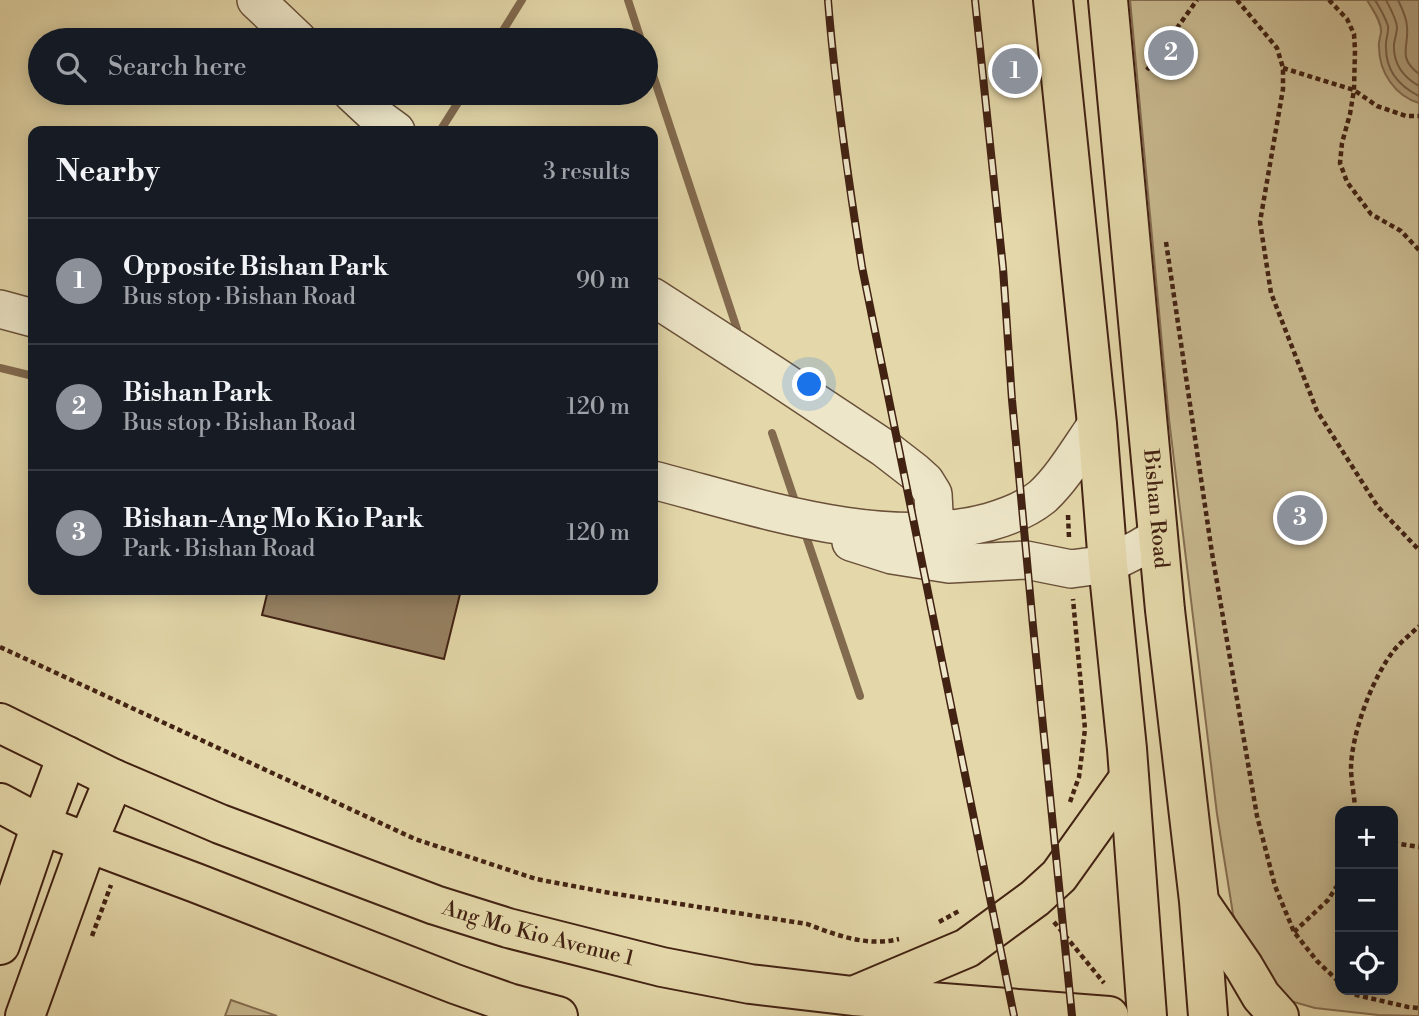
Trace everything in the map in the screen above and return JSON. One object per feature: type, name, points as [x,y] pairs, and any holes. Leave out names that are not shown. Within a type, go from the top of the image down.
[{"type":"main road","points":[[1053,0],[1097,424],[1089,567],[1129,778],[1147,1016]]},
{"type":"main road","name":"Bishan Road","points":[[1108,0],[1158,537],[1199,901],[1208,1016]]},
{"type":"main road","name":"Ang Mo Kio Avenue 1","points":[[0,723],[114,779],[220,824],[358,877],[508,928],[662,967],[750,984],[853,996],[1110,1004]]},
{"type":"main road","points":[[0,945],[40,825],[67,757]]},
{"type":"main road","points":[[853,996],[967,948],[1035,898],[1059,876],[1129,778]]},
{"type":"main road","points":[[25,1016],[87,844],[114,779]]},
{"type":"main road","points":[[0,803],[40,825],[87,844],[454,984],[558,1016]]},
{"type":"main road","points":[[1199,901],[1261,996],[1279,1016]]},
{"type":"lane","points":[[365,105],[389,126]]},
{"type":"lane","points":[[658,300],[884,448],[925,481],[933,494],[935,531]]},
{"type":"lane","points":[[0,309],[28,317]]},
{"type":"lane","points":[[840,531],[935,531],[972,527],[1009,516],[1041,497],[1066,469],[1097,424]]},
{"type":"lane","points":[[658,481],[793,516],[840,531],[892,555],[949,564],[1026,560],[1089,567],[1138,549],[1158,537]]},
{"type":"path","points":[[1144,60],[1146,72],[1197,0]]},
{"type":"path","points":[[1237,0],[1277,48],[1283,68],[1283,89],[1260,222],[1271,293],[1317,411],[1378,506],[1419,550]]},
{"type":"path","points":[[1329,0],[1347,19],[1354,34],[1354,90],[1340,163],[1347,182],[1371,214],[1401,231],[1419,250]]},
{"type":"path","points":[[1283,68],[1354,90],[1377,106],[1406,116],[1419,116]]},
{"type":"path","points":[[1165,237],[1212,553],[1257,816],[1276,886],[1294,932],[1335,978]]},
{"type":"path","points":[[1068,808],[1079,777],[1085,729],[1089,567]]},
{"type":"path","points":[[1355,806],[1351,767],[1356,736],[1368,697],[1395,650],[1419,626]]},
{"type":"path","points":[[0,647],[415,839],[536,878],[610,893],[807,924],[836,935],[868,942],[888,942],[907,937]]},
{"type":"path","points":[[1398,844],[1419,847]]},
{"type":"path","points":[[1294,932],[1328,900],[1335,889]]},
{"type":"path","points":[[1035,898],[1110,1004]]},
{"type":"path","points":[[937,923],[968,904]]},
{"type":"path","points":[[1359,995],[1419,1008]]},
{"type":"shaded area","points":[[1130,0],[1419,0],[1419,1016],[1378,1015],[1315,1008],[1269,995],[1250,963],[1233,914],[1217,814],[1169,419]]},
{"type":"shaded area","points":[[231,1000],[277,1016],[225,1016]]},
{"type":"water","points":[[1367,0],[1419,0],[1419,103],[1403,95],[1385,74],[1379,45],[1381,27]]},
{"type":"building","points":[[267,595],[460,595],[444,659],[262,615]]},
{"type":"waterway","points":[[504,28],[522,0]]},
{"type":"waterway","points":[[628,0],[637,28]]},
{"type":"waterway","points":[[658,90],[737,329]]},
{"type":"waterway","points":[[443,126],[456,105]]},
{"type":"waterway","points":[[0,368],[28,375]]},
{"type":"waterway","points":[[772,433],[797,507]]},
{"type":"waterway","points":[[804,530],[860,696]]},
{"type":"railway","points":[[828,0],[842,134],[862,267],[1014,1016]]},
{"type":"railway","points":[[975,0],[1003,268],[1012,400],[1072,1016]]},
{"type":"place","name":"Bishan Park","points":[[1171,53]]},
{"type":"place","name":"Opposite Bishan Park","points":[[1015,71]]},
{"type":"place","name":"Bishan-Ang Mo Kio Park","points":[[1300,518]]}]
